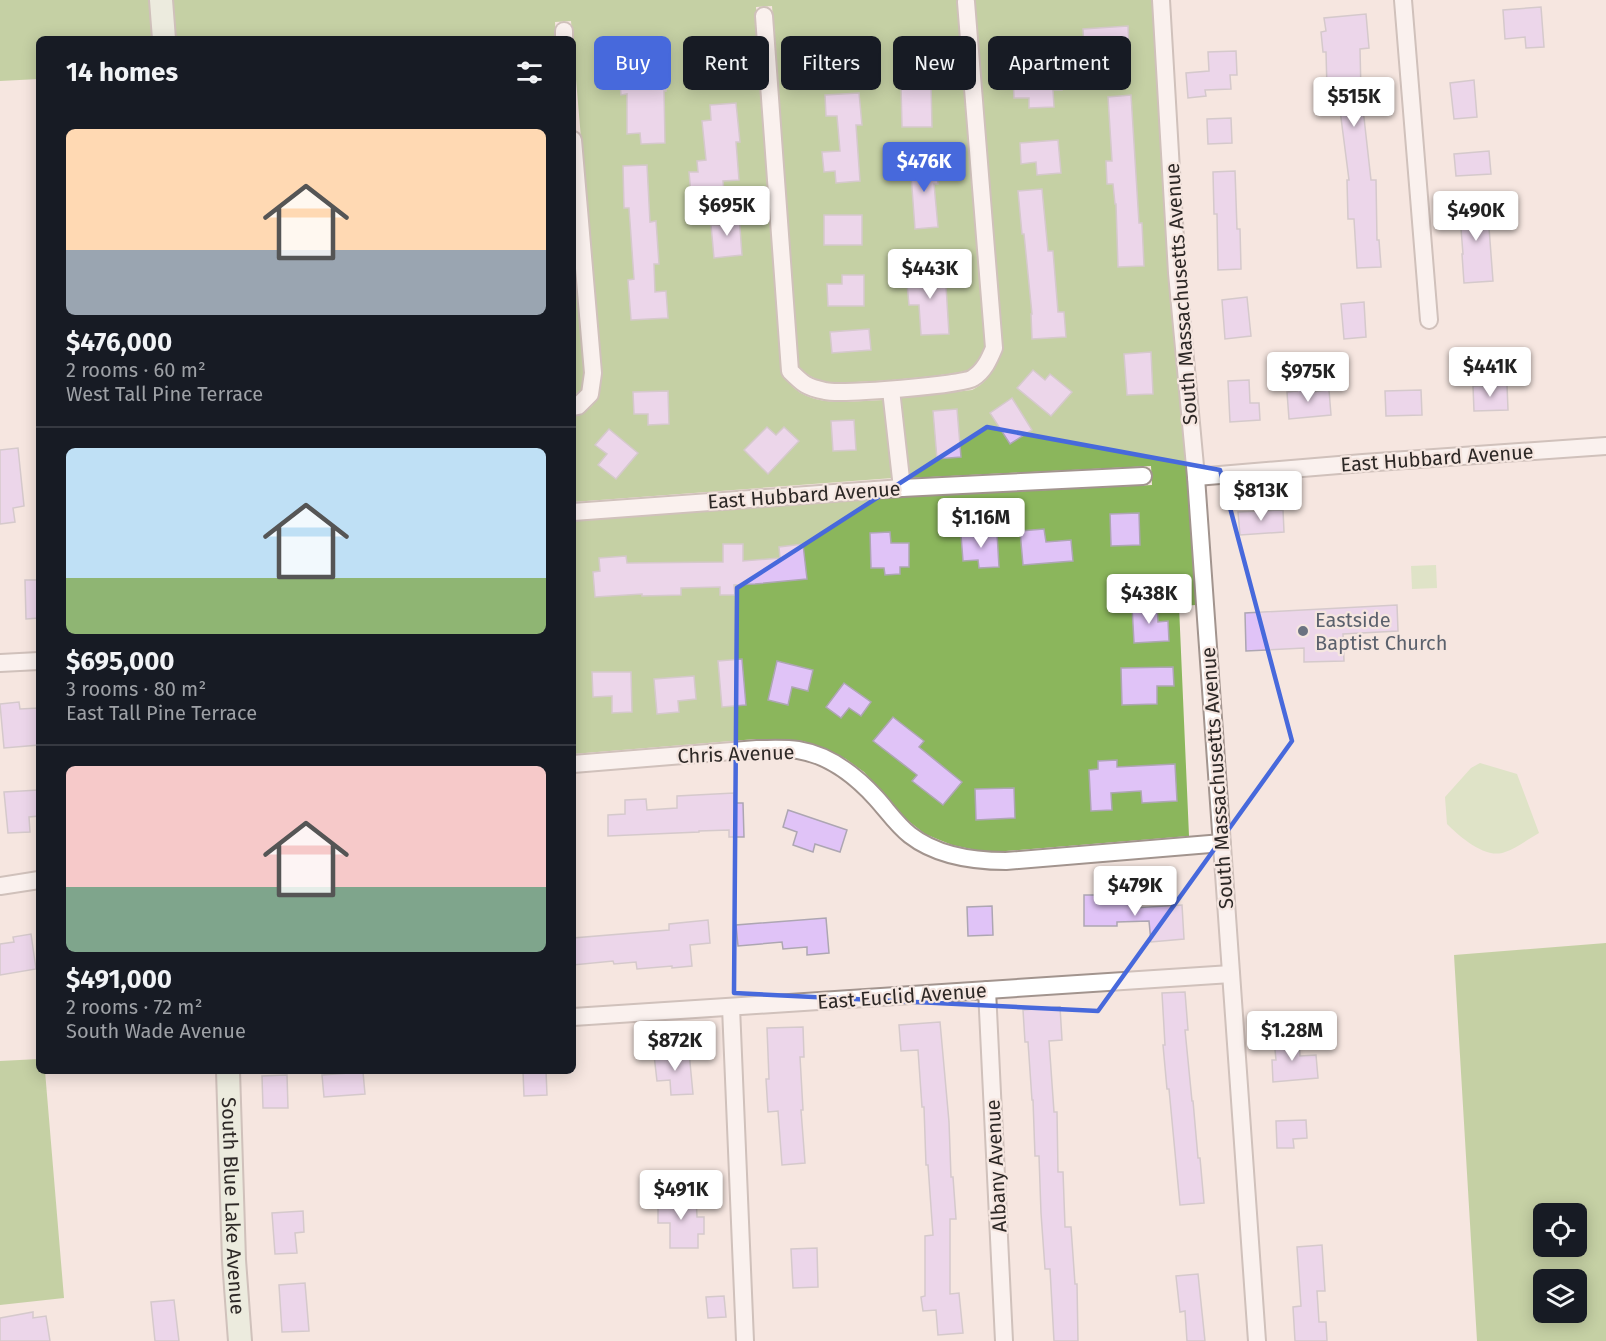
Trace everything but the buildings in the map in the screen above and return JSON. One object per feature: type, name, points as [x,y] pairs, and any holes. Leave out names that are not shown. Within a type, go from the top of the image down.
[{"type":"main road","points":[[161,0],[164,36]]},
{"type":"main road","name":"South Blue Lake Avenue","points":[[228,1074],[234,1260],[240,1341]]},
{"type":"street","name":"South Massachusetts Avenue","points":[[1161,0],[1177,273],[1196,477],[1257,1341]]},
{"type":"street","points":[[1403,0],[1430,320]]},
{"type":"street","points":[[764,16],[790,371],[806,386],[828,392],[891,390],[971,380],[986,367],[994,348],[966,2]]},
{"type":"street","points":[[576,175],[593,373],[590,394],[576,406]]},
{"type":"street","points":[[891,390],[903,488]]},
{"type":"street","name":"East Hubbard Avenue","points":[[1196,477],[1606,446]]},
{"type":"street","name":"East Hubbard Avenue","points":[[576,512],[903,488],[1143,476]]},
{"type":"street","points":[[0,663],[36,661]]},
{"type":"street","name":"Chris Avenue","points":[[576,764],[757,749],[780,748],[801,751],[841,767],[858,780],[888,810],[900,826],[921,842],[950,855],[985,861],[1222,843]]},
{"type":"street","points":[[0,886],[36,880]]},
{"type":"street","name":"East Euclid Avenue","points":[[576,1017],[1231,975]]},
{"type":"street","name":"Albany Avenue","points":[[987,990],[1005,1341]]},
{"type":"street","points":[[731,1007],[745,1341]]},
{"type":"highlighted area","points":[[987,427],[1220,470],[1292,741],[1098,1011],[734,993],[737,588]]},
{"type":"green space","points":[[0,0],[153,0],[156,36],[36,36],[36,79],[0,81]]},
{"type":"green space","points":[[170,0],[958,0],[961,36],[893,36],[893,90],[965,90],[985,347],[977,362],[970,369],[924,377],[836,383],[817,380],[798,366],[772,6],[756,7],[758,36],[683,36],[683,90],[762,90],[782,371],[790,384],[800,393],[812,398],[841,402],[883,400],[893,478],[576,502],[576,416],[588,410],[596,400],[601,372],[576,80],[576,36],[572,36],[571,21],[555,22],[556,36],[173,36]]},
{"type":"green space","points":[[975,0],[1153,0],[1169,274],[1188,478],[1196,605],[1179,606],[1189,836],[985,852],[952,845],[925,834],[906,819],[864,772],[846,759],[803,741],[756,739],[576,754],[576,521],[903,497],[1152,485],[1151,466],[910,478],[901,398],[972,390],[983,383],[998,360],[1002,347]]},
{"type":"green space","points":[[576,276],[584,373],[582,389],[576,394]]},
{"type":"green space","points":[[1436,565],[1437,588],[1412,589],[1411,566]]},
{"type":"green space","points":[[1480,763],[1517,774],[1539,833],[1518,846],[1498,854],[1473,846],[1447,824],[1445,797],[1471,768]]},
{"type":"green space","points":[[1606,943],[1606,1341],[1477,1341],[1454,955]]},
{"type":"green space","points":[[36,1059],[36,1074],[45,1074],[64,1298],[0,1305],[0,1061]]},
{"type":"place","name":"Eastside Baptist Church","points":[[1303,631]]}]
